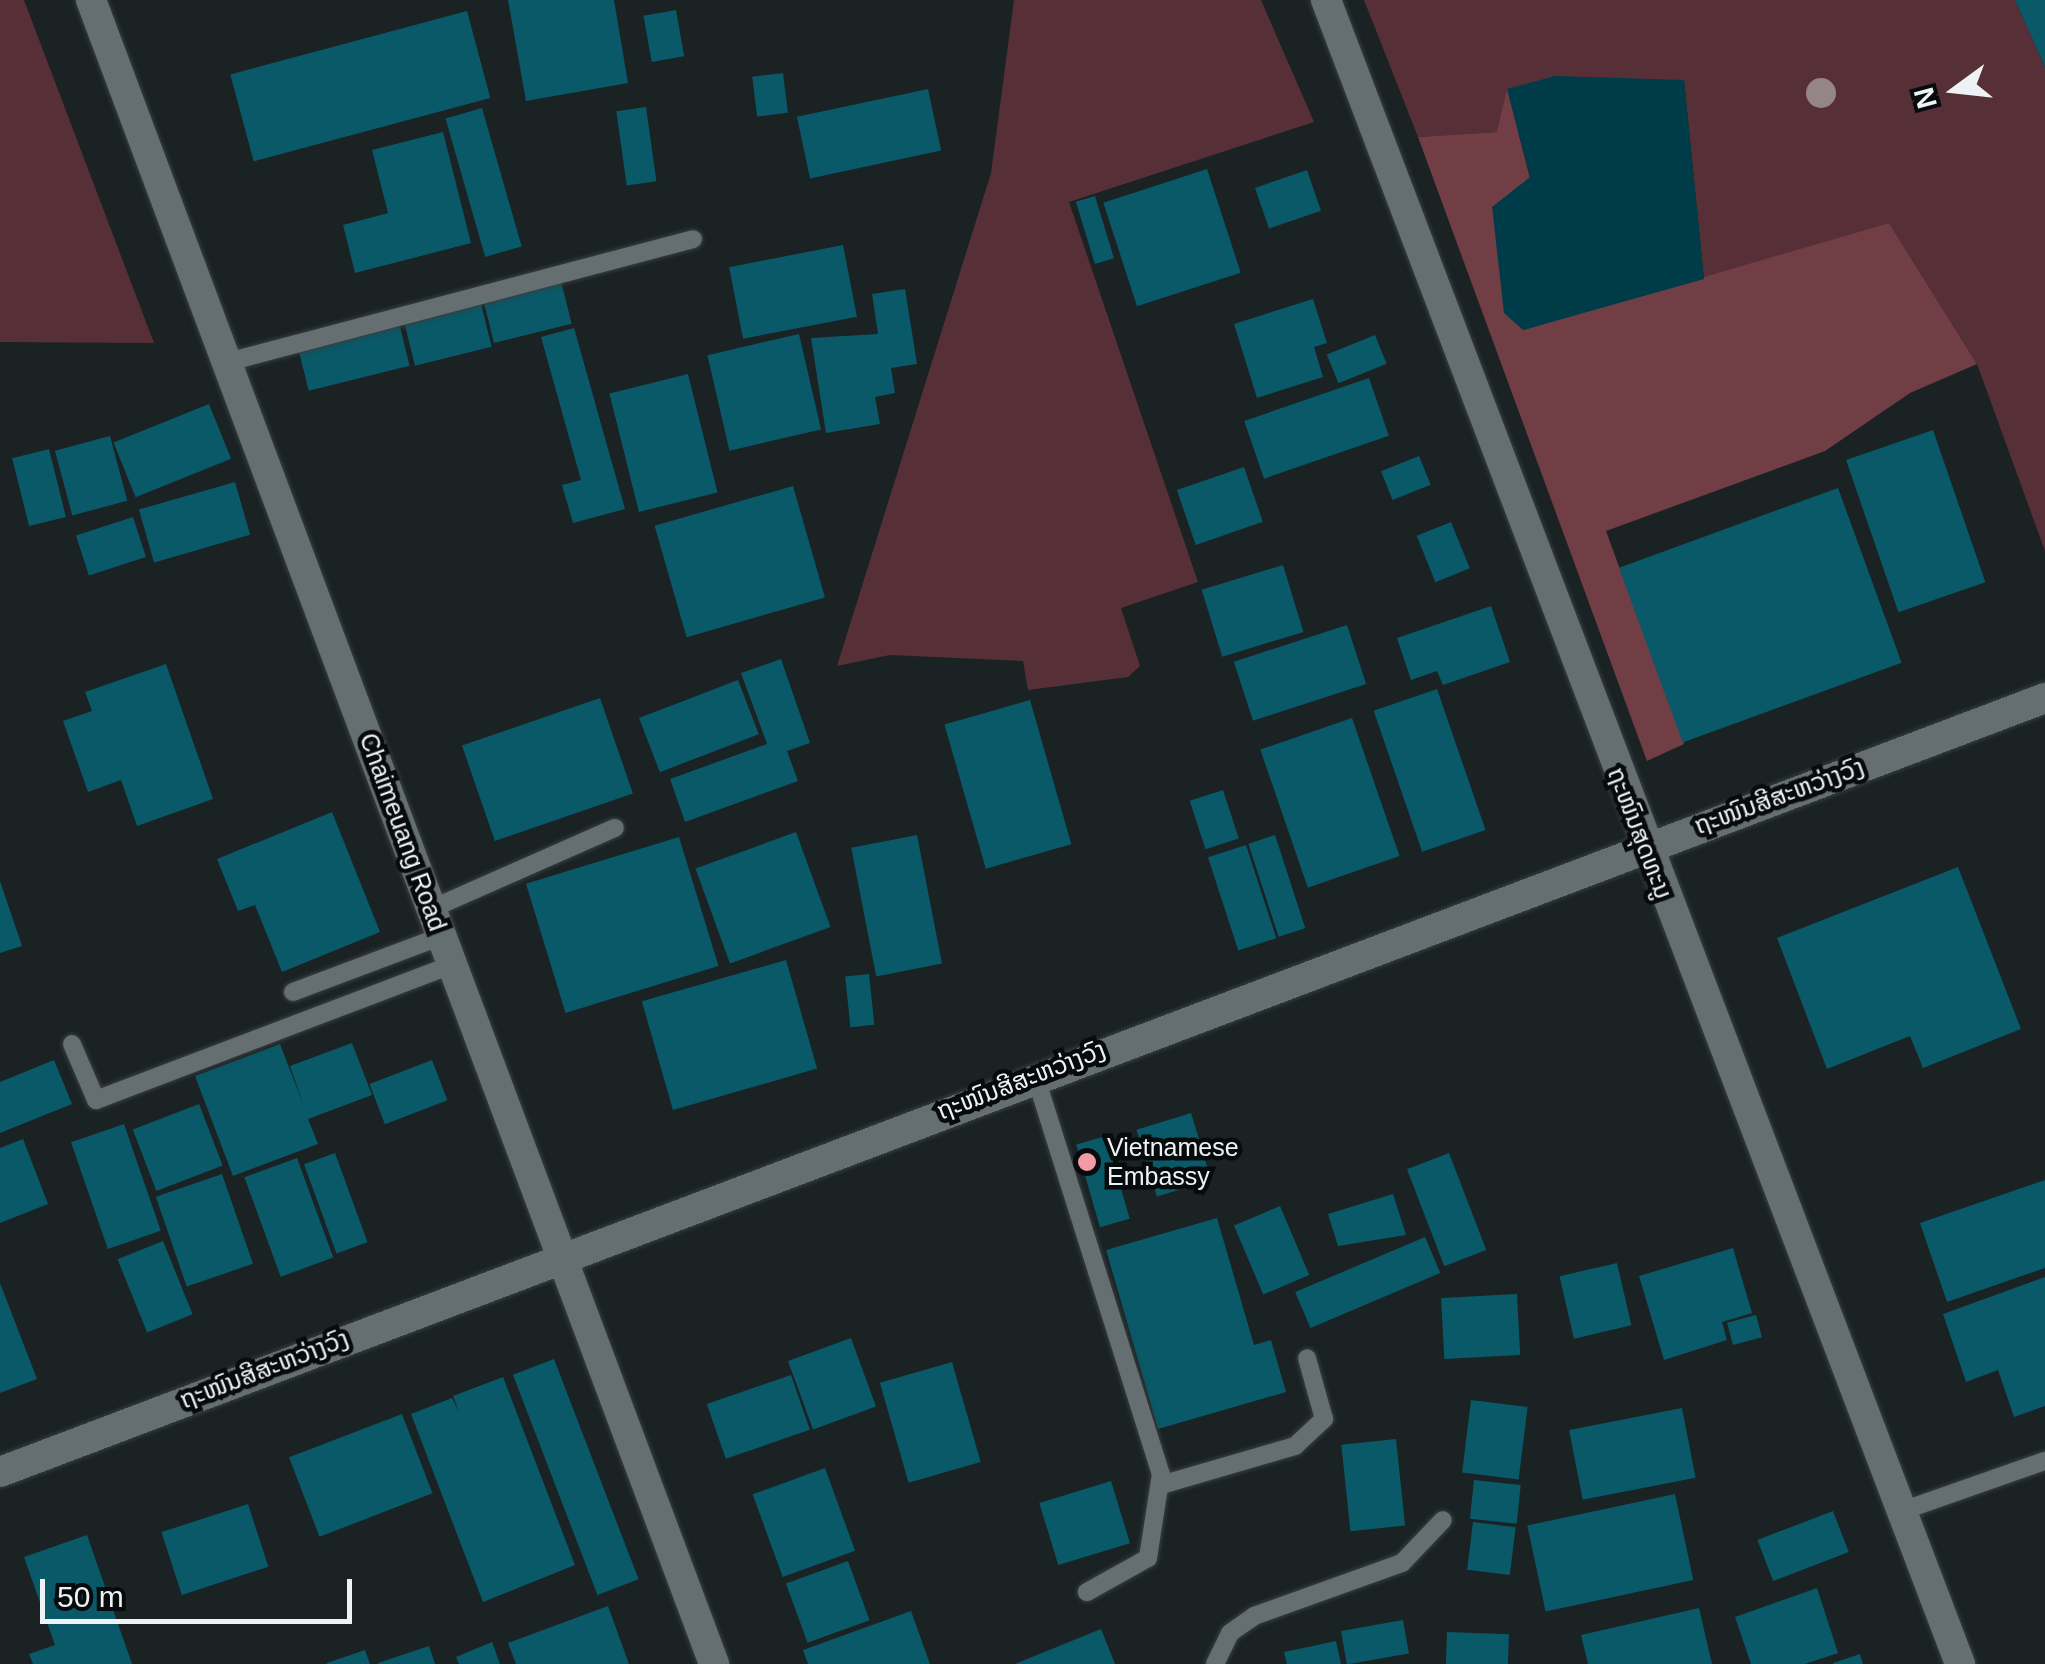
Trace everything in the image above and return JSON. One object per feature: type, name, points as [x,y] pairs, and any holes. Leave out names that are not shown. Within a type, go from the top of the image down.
[{"type":"street","name":"Chaimeuang Road","points":[[91,0],[714,1664]]},
{"type":"street","name":"ຖະໜົນສຸດທະນູ","points":[[1326,0],[1960,1664]]},
{"type":"street","name":"ຖະໜົນສີສະຫວ່າງວົງ","points":[[0,1472],[560,1254],[2045,698]]},
{"type":"lane","points":[[228,362],[693,238]]},
{"type":"lane","points":[[293,992],[615,828]]},
{"type":"lane","points":[[72,1044],[96,1100],[452,965]]},
{"type":"lane","points":[[1035,1075],[1161,1485],[1148,1558],[1087,1592]]},
{"type":"lane","points":[[1161,1485],[1295,1446],[1324,1419],[1307,1358]]},
{"type":"lane","points":[[1899,1512],[2045,1462]]},
{"type":"lane","points":[[1215,1664],[1230,1634],[1254,1616],[1402,1563],[1443,1520]]},
{"type":"shaded area","points":[[0,0],[24,0],[154,343],[0,342]]},
{"type":"shaded area","points":[[1014,0],[1261,0],[1314,122],[1069,202],[1198,582],[1121,608],[1140,666],[1128,677],[1028,690],[1023,661],[890,655],[837,666],[991,173]]},
{"type":"shaded area","points":[[1364,0],[2015,0],[2045,67],[2045,551],[1977,364],[1889,223],[1704,279],[1684,80],[1497,132],[1418,137]]},
{"type":"shaded area","points":[[1507,89],[1530,178],[1523,330],[1889,223],[1977,364],[1910,393],[1825,451],[1606,531],[1684,744],[1647,761],[1418,137],[1497,132]]},
{"type":"water","points":[[1555,76],[1684,80],[1704,279],[1523,330],[1504,313],[1492,207],[1530,177],[1507,89]]},
{"type":"building","points":[[508,0],[614,0],[628,83],[526,101]]},
{"type":"building","points":[[2015,0],[2045,0],[2045,67]]},
{"type":"building","points":[[676,10],[684,56],[652,62],[644,16]]},
{"type":"building","points":[[467,11],[490,98],[254,161],[230,74]]},
{"type":"building","points":[[783,73],[788,113],[757,116],[752,77]]},
{"type":"building","points":[[928,89],[941,151],[810,178],[797,117]]},
{"type":"building","points":[[646,107],[656,181],[627,185],[616,111]]},
{"type":"building","points":[[482,108],[522,246],[485,257],[445,118]]},
{"type":"building","points":[[443,132],[471,243],[355,273],[343,225],[388,213],[372,150]]},
{"type":"building","points":[[1207,169],[1241,273],[1137,306],[1103,203]]},
{"type":"building","points":[[1307,170],[1321,211],[1269,229],[1255,188]]},
{"type":"building","points":[[1095,196],[1114,258],[1095,264],[1076,202]]},
{"type":"building","points":[[843,245],[857,317],[743,339],[729,267]]},
{"type":"building","points":[[561,281],[572,324],[494,343],[483,300]]},
{"type":"building","points":[[905,289],[917,364],[891,368],[895,393],[875,397],[880,424],[826,433],[811,338],[878,334],[872,294]]},
{"type":"building","points":[[1313,299],[1327,343],[1314,347],[1323,377],[1257,398],[1234,324]]},
{"type":"building","points":[[481,304],[492,347],[415,366],[404,323]]},
{"type":"building","points":[[399,323],[410,366],[309,391],[298,348]]},
{"type":"building","points":[[574,328],[625,509],[573,523],[562,485],[581,480],[541,337]]},
{"type":"building","points":[[799,334],[821,429],[729,451],[707,355]]},
{"type":"building","points":[[1375,335],[1387,364],[1338,383],[1327,354]]},
{"type":"building","points":[[688,374],[718,492],[639,512],[609,394]]},
{"type":"building","points":[[1369,378],[1389,436],[1264,479],[1244,421]]},
{"type":"building","points":[[209,404],[231,459],[136,497],[114,443]]},
{"type":"building","points":[[1933,430],[1985,582],[1898,612],[1846,460]]},
{"type":"building","points":[[110,436],[127,501],[72,515],[55,451]]},
{"type":"building","points":[[49,449],[66,517],[29,526],[12,458]]},
{"type":"building","points":[[1419,456],[1431,485],[1393,500],[1381,471]]},
{"type":"building","points":[[1244,467],[1263,522],[1196,545],[1177,490]]},
{"type":"building","points":[[235,482],[250,535],[154,562],[139,510]]},
{"type":"building","points":[[793,486],[825,598],[687,637],[655,526]]},
{"type":"building","points":[[1838,488],[1902,663],[1683,742],[1619,568]]},
{"type":"building","points":[[133,517],[146,557],[89,575],[76,536]]},
{"type":"building","points":[[1451,522],[1470,568],[1435,582],[1417,536]]},
{"type":"building","points":[[1283,565],[1303,632],[1222,657],[1202,590]]},
{"type":"building","points":[[1491,606],[1510,662],[1443,685],[1437,671],[1411,680],[1397,638]]},
{"type":"building","points":[[1347,625],[1366,684],[1253,721],[1234,662]]},
{"type":"building","points":[[781,659],[810,743],[787,751],[798,781],[685,822],[670,779],[767,744],[741,673]]},
{"type":"building","points":[[166,664],[213,799],[137,826],[121,780],[88,792],[63,721],[92,711],[85,692]]},
{"type":"building","points":[[738,680],[759,734],[660,772],[639,718]]},
{"type":"building","points":[[1437,689],[1486,830],[1422,852],[1374,711]]},
{"type":"building","points":[[600,698],[633,793],[495,841],[462,746]]},
{"type":"building","points":[[1030,700],[1071,844],[986,869],[944,725]]},
{"type":"building","points":[[1352,718],[1400,856],[1308,888],[1260,750]]},
{"type":"building","points":[[1223,790],[1239,839],[1205,849],[1190,801]]},
{"type":"building","points":[[332,812],[380,932],[282,972],[255,905],[238,911],[217,859]]},
{"type":"building","points":[[796,832],[831,927],[730,964],[695,869]]},
{"type":"building","points":[[917,835],[942,964],[876,976],[851,848]]},
{"type":"building","points":[[1275,835],[1305,928],[1279,937],[1248,844]]},
{"type":"building","points":[[679,837],[718,966],[565,1013],[526,884]]},
{"type":"building","points":[[1246,845],[1276,938],[1238,951],[1208,857]]},
{"type":"building","points":[[1958,867],[2021,1029],[1923,1068],[1910,1036],[1827,1069],[1777,938]]},
{"type":"building","points":[[0,881],[22,946],[0,953]]},
{"type":"building","points":[[786,960],[817,1069],[673,1110],[642,1001]]},
{"type":"building","points":[[869,974],[874,1025],[850,1027],[845,977]]},
{"type":"building","points":[[352,1043],[372,1095],[308,1119],[318,1144],[233,1176],[195,1076],[280,1044],[304,1106],[290,1066]]},
{"type":"building","points":[[54,1060],[72,1104],[0,1133],[0,1082]]},
{"type":"building","points":[[432,1060],[447,1100],[385,1124],[369,1084]]},
{"type":"building","points":[[199,1104],[223,1166],[156,1191],[133,1129]]},
{"type":"building","points":[[1191,1113],[1211,1180],[1157,1197],[1136,1130]]},
{"type":"building","points":[[124,1124],[161,1231],[108,1249],[71,1142]]},
{"type":"building","points":[[1106,1136],[1130,1219],[1100,1227],[1076,1145]]},
{"type":"building","points":[[23,1139],[48,1204],[0,1223],[0,1148]]},
{"type":"building","points":[[335,1153],[367,1242],[336,1254],[304,1164]]},
{"type":"building","points":[[1449,1153],[1486,1250],[1444,1266],[1407,1169]]},
{"type":"building","points":[[297,1158],[333,1258],[281,1277],[244,1177]]},
{"type":"building","points":[[222,1174],[253,1264],[187,1287],[156,1197]]},
{"type":"building","points":[[2045,1180],[2045,1268],[1947,1302],[1920,1223]]},
{"type":"building","points":[[1393,1194],[1406,1235],[1338,1246],[1328,1214]]},
{"type":"building","points":[[1280,1206],[1309,1275],[1263,1295],[1234,1226]]},
{"type":"building","points":[[1217,1218],[1254,1345],[1271,1340],[1286,1392],[1158,1429],[1106,1250]]},
{"type":"building","points":[[1425,1237],[1440,1273],[1310,1328],[1295,1292]]},
{"type":"building","points":[[163,1241],[193,1314],[147,1333],[118,1259]]},
{"type":"building","points":[[1733,1248],[1752,1313],[1722,1322],[1727,1340],[1664,1360],[1639,1276]]},
{"type":"building","points":[[1617,1263],[1631,1325],[1574,1339],[1560,1276]]},
{"type":"building","points":[[2045,1277],[2045,1406],[2014,1417],[1998,1370],[1966,1382],[1943,1314]]},
{"type":"building","points":[[0,1283],[37,1379],[0,1393]]},
{"type":"building","points":[[1517,1294],[1520,1355],[1444,1359],[1441,1298]]},
{"type":"building","points":[[1756,1315],[1762,1337],[1733,1345],[1727,1323]]},
{"type":"building","points":[[851,1338],[876,1407],[813,1430],[788,1361]]},
{"type":"building","points":[[554,1359],[639,1579],[597,1595],[513,1375]]},
{"type":"building","points":[[952,1362],[981,1462],[909,1483],[880,1383]]},
{"type":"building","points":[[791,1375],[810,1430],[726,1459],[707,1404]]},
{"type":"building","points":[[503,1377],[575,1565],[483,1602],[411,1414],[452,1398],[459,1412],[453,1396]]},
{"type":"building","points":[[1471,1400],[1528,1407],[1519,1479],[1462,1472]]},
{"type":"building","points":[[1682,1408],[1696,1478],[1583,1500],[1569,1430]]},
{"type":"building","points":[[402,1414],[432,1493],[319,1537],[289,1457]]},
{"type":"building","points":[[1396,1439],[1405,1526],[1350,1531],[1341,1445]]},
{"type":"building","points":[[825,1468],[855,1551],[783,1577],[753,1494]]},
{"type":"building","points":[[1474,1480],[1521,1485],[1517,1524],[1470,1519]]},
{"type":"building","points":[[1111,1481],[1130,1543],[1058,1565],[1039,1503]]},
{"type":"building","points":[[1675,1494],[1693,1580],[1546,1611],[1527,1525]]},
{"type":"building","points":[[248,1504],[268,1567],[182,1595],[161,1532]]},
{"type":"building","points":[[1833,1511],[1849,1552],[1773,1581],[1757,1540]]},
{"type":"building","points":[[1473,1522],[1516,1527],[1510,1575],[1467,1570]]},
{"type":"building","points":[[87,1535],[132,1664],[33,1664],[29,1654],[55,1645],[24,1557]]},
{"type":"building","points":[[848,1561],[870,1620],[808,1643],[786,1584]]},
{"type":"building","points":[[1817,1588],[1838,1653],[1805,1664],[1751,1664],[1735,1617]]},
{"type":"building","points":[[608,1606],[629,1664],[516,1664],[508,1643]]},
{"type":"building","points":[[1699,1608],[1712,1664],[1588,1664],[1581,1635]]},
{"type":"building","points":[[911,1611],[930,1664],[808,1664],[803,1650]]},
{"type":"building","points":[[1403,1620],[1409,1653],[1347,1664],[1341,1631]]},
{"type":"building","points":[[1101,1629],[1115,1664],[1015,1664]]},
{"type":"building","points":[[1447,1632],[1509,1634],[1508,1664],[1446,1664]]},
{"type":"building","points":[[1336,1641],[1341,1664],[1287,1664],[1284,1652]]},
{"type":"building","points":[[492,1642],[500,1664],[459,1664],[456,1657]]},
{"type":"building","points":[[429,1646],[435,1664],[378,1664],[378,1663]]},
{"type":"building","points":[[365,1650],[370,1664],[327,1664],[327,1663]]},
{"type":"building","points":[[1860,1654],[1863,1664],[1833,1664],[1833,1663]]},
{"type":"place","name":"Vietnamese Embassy","points":[[1087,1162]]}]
